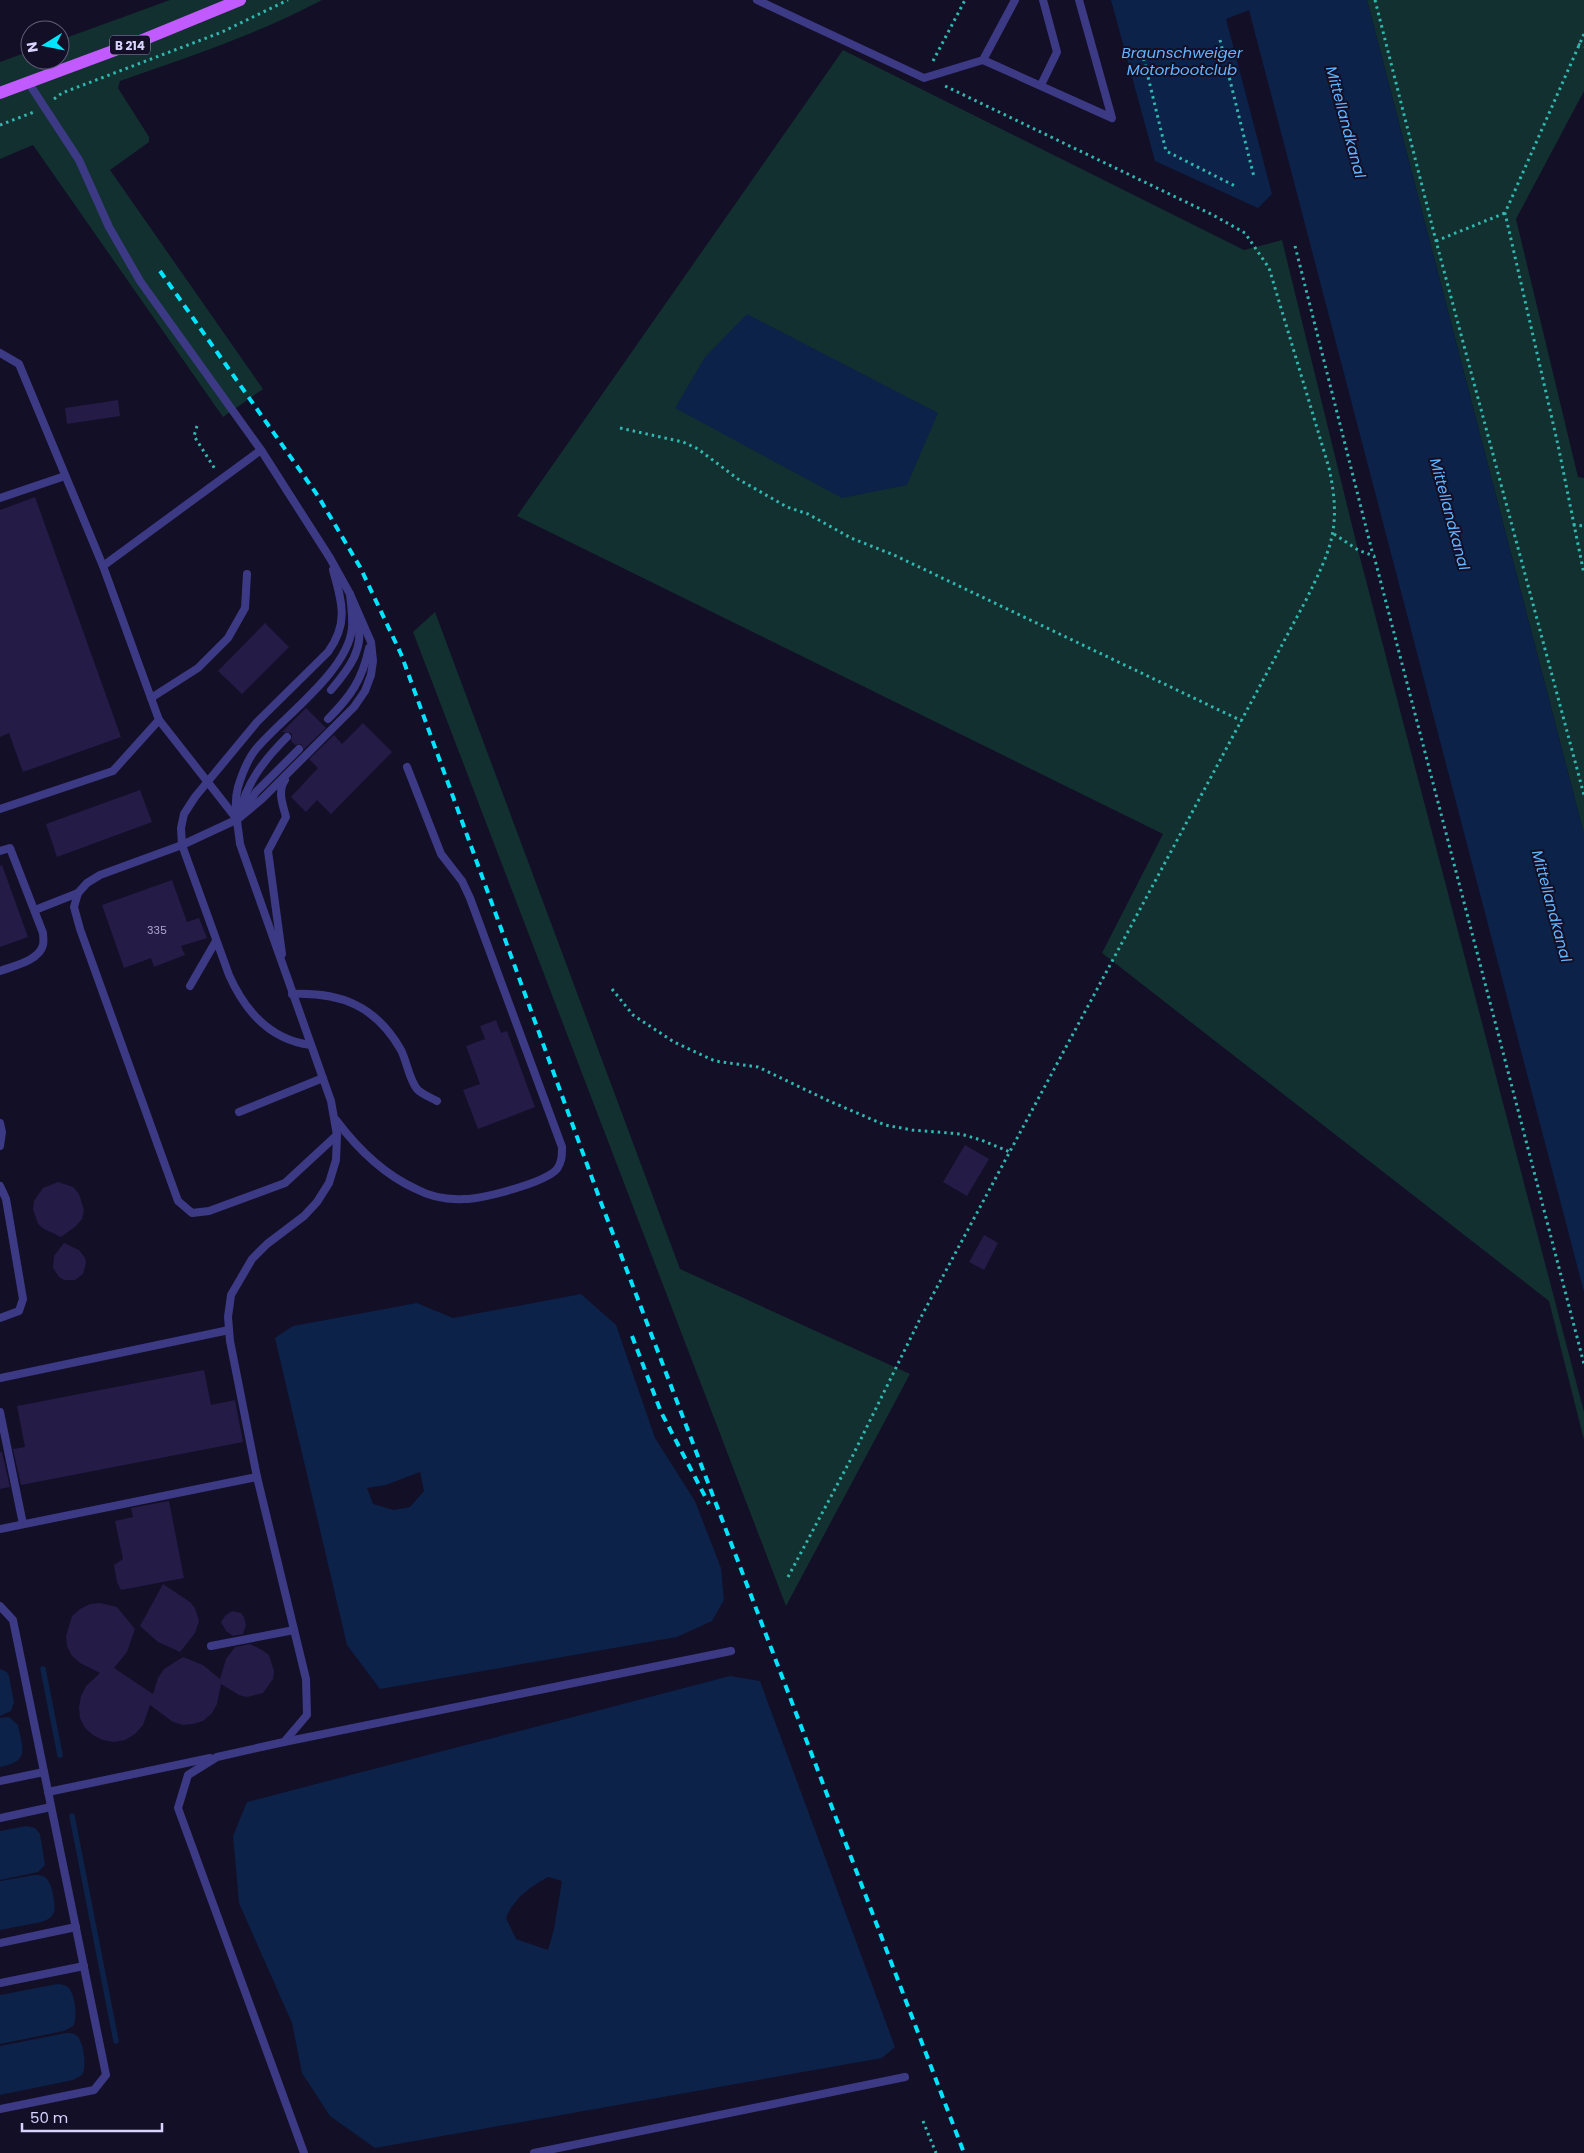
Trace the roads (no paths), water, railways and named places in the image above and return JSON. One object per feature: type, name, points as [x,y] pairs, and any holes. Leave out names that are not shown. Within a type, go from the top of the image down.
[{"type":"main road","name":"B 214","points":[[0,93],[145,39],[240,0]]},
{"type":"lane","points":[[757,0],[924,78],[983,60],[1112,118],[1079,0]]},
{"type":"lane","points":[[983,60],[1015,0]]},
{"type":"lane","points":[[1041,85],[1058,52],[1043,0]]},
{"type":"lane","points":[[28,82],[79,160],[109,227],[140,281],[262,450],[330,558],[350,594],[371,642],[373,661],[371,675],[365,691],[354,707],[262,799],[238,819],[182,845],[100,875],[87,883],[78,893],[74,907],[80,929],[178,1201],[192,1213],[209,1211],[285,1183],[337,1135]]},
{"type":"lane","points":[[0,353],[19,364],[103,566],[159,720],[238,819]]},
{"type":"lane","points":[[103,566],[262,450]]},
{"type":"lane","points":[[0,498],[65,476]]},
{"type":"lane","points":[[311,1045],[294,1043],[278,1035],[248,1009],[229,975],[216,941],[182,845],[181,828],[184,814],[257,722],[328,652],[336,641],[341,628],[342,612],[330,558]]},
{"type":"lane","points":[[151,698],[198,668],[228,638],[245,608],[247,574]]},
{"type":"lane","points":[[332,690],[349,669],[358,650],[359,626],[350,594]]},
{"type":"lane","points":[[284,1742],[307,1715],[306,1678],[257,1477],[228,1317],[231,1295],[252,1259],[267,1244],[304,1216],[317,1202],[329,1183],[336,1160],[337,1135],[336,1120],[323,1078],[240,844],[235,806],[237,788],[245,767],[255,750],[323,681],[338,662],[347,646],[352,629],[350,594]]},
{"type":"lane","points":[[328,719],[345,702],[356,686],[365,668],[371,642]]},
{"type":"lane","points":[[0,809],[113,771],[159,720]]},
{"type":"lane","points":[[238,819],[243,796],[256,773],[287,737]]},
{"type":"lane","points":[[238,819],[256,792],[299,748]]},
{"type":"lane","points":[[336,1120],[356,1145],[398,1180],[435,1197],[466,1200],[534,1182],[548,1176],[557,1168],[562,1157],[562,1147],[476,915],[462,881],[441,854],[407,766]]},
{"type":"lane","points":[[284,970],[268,851],[286,817],[281,795],[282,784],[290,771]]},
{"type":"lane","points":[[0,851],[10,848],[35,910],[42,933],[43,944],[39,953],[28,961],[0,971]]},
{"type":"lane","points":[[35,910],[78,893]]},
{"type":"lane","points":[[190,986],[216,941]]},
{"type":"lane","points":[[292,994],[323,994],[358,1004],[390,1032],[401,1051],[418,1090],[437,1101]]},
{"type":"lane","points":[[239,1112],[323,1078]]},
{"type":"lane","points":[[0,1122],[0,1146]]},
{"type":"lane","points":[[0,1186],[6,1198],[23,1299],[19,1310],[0,1318]]},
{"type":"lane","points":[[0,1378],[229,1330]]},
{"type":"lane","points":[[0,1412],[23,1524]]},
{"type":"lane","points":[[0,1529],[257,1477]]},
{"type":"lane","points":[[0,1606],[13,1620],[106,2075],[94,2090],[0,2109]]},
{"type":"lane","points":[[211,1646],[294,1630]]},
{"type":"lane","points":[[48,1792],[731,1651]]},
{"type":"lane","points":[[217,1757],[188,1775],[178,1808],[304,2153]]},
{"type":"lane","points":[[0,1781],[44,1772]]},
{"type":"lane","points":[[0,1818],[51,1807]]},
{"type":"lane","points":[[0,1943],[76,1927]]},
{"type":"lane","points":[[0,1983],[84,1966]]},
{"type":"lane","points":[[534,2153],[905,2077]]},
{"type":"water","points":[[1111,0],[1367,0],[1584,834],[1584,1292],[1249,10],[1226,19],[1272,194],[1258,208],[1155,161]]},
{"type":"water","points":[[747,314],[938,413],[907,485],[842,498],[675,408],[705,357]]},
{"type":"water","points":[[581,1294],[616,1325],[655,1438],[695,1501],[721,1568],[724,1600],[712,1621],[677,1637],[380,1689],[347,1645],[275,1338],[293,1326],[417,1303],[453,1318]],"holes":[[[420,1472],[424,1491],[410,1507],[394,1510],[373,1504],[367,1488],[386,1485]]]},
{"type":"water","points":[[0,1669],[7,1672],[9,1676],[14,1702],[11,1711],[0,1716]]},
{"type":"water","points":[[730,1676],[760,1681],[895,2047],[882,2058],[375,2148],[330,2116],[302,2073],[292,2023],[239,1903],[233,1836],[247,1802]],"holes":[[[548,1877],[562,1881],[554,1929],[548,1950],[516,1939],[506,1918],[514,1904],[529,1889]]]},
{"type":"water","points":[[9,1717],[18,1725],[22,1741],[22,1753],[16,1761],[0,1767],[0,1718]]},
{"type":"water","points":[[26,1826],[35,1828],[40,1834],[45,1865],[38,1872],[0,1880],[0,1831]]},
{"type":"water","points":[[35,1875],[45,1877],[50,1884],[54,1899],[53,1914],[49,1919],[42,1922],[0,1930],[0,1881]]},
{"type":"water","points":[[57,1984],[68,1987],[74,2000],[75,2023],[73,2026],[64,2031],[0,2044],[0,1995]]},
{"type":"water","points":[[66,2033],[76,2035],[83,2049],[84,2072],[82,2075],[73,2080],[0,2095],[0,2046]]},
{"type":"waterway","points":[[43,1669],[60,1755]]},
{"type":"waterway","points":[[72,1816],[116,2041]]},
{"type":"railway","points":[[160,271],[318,496],[360,567],[401,654],[600,1200],[964,2153]]},
{"type":"railway","points":[[632,1336],[661,1412],[709,1504]]},
{"type":"water label","name":"Braunschweiger Motorbootclub","points":[[1182,60]]},
{"type":"water label","name":"Mittellandkanal","points":[[1346,122]]},
{"type":"water label","name":"Mittellandkanal","points":[[1450,514]]},
{"type":"water label","name":"Mittellandkanal","points":[[1552,906]]}]
